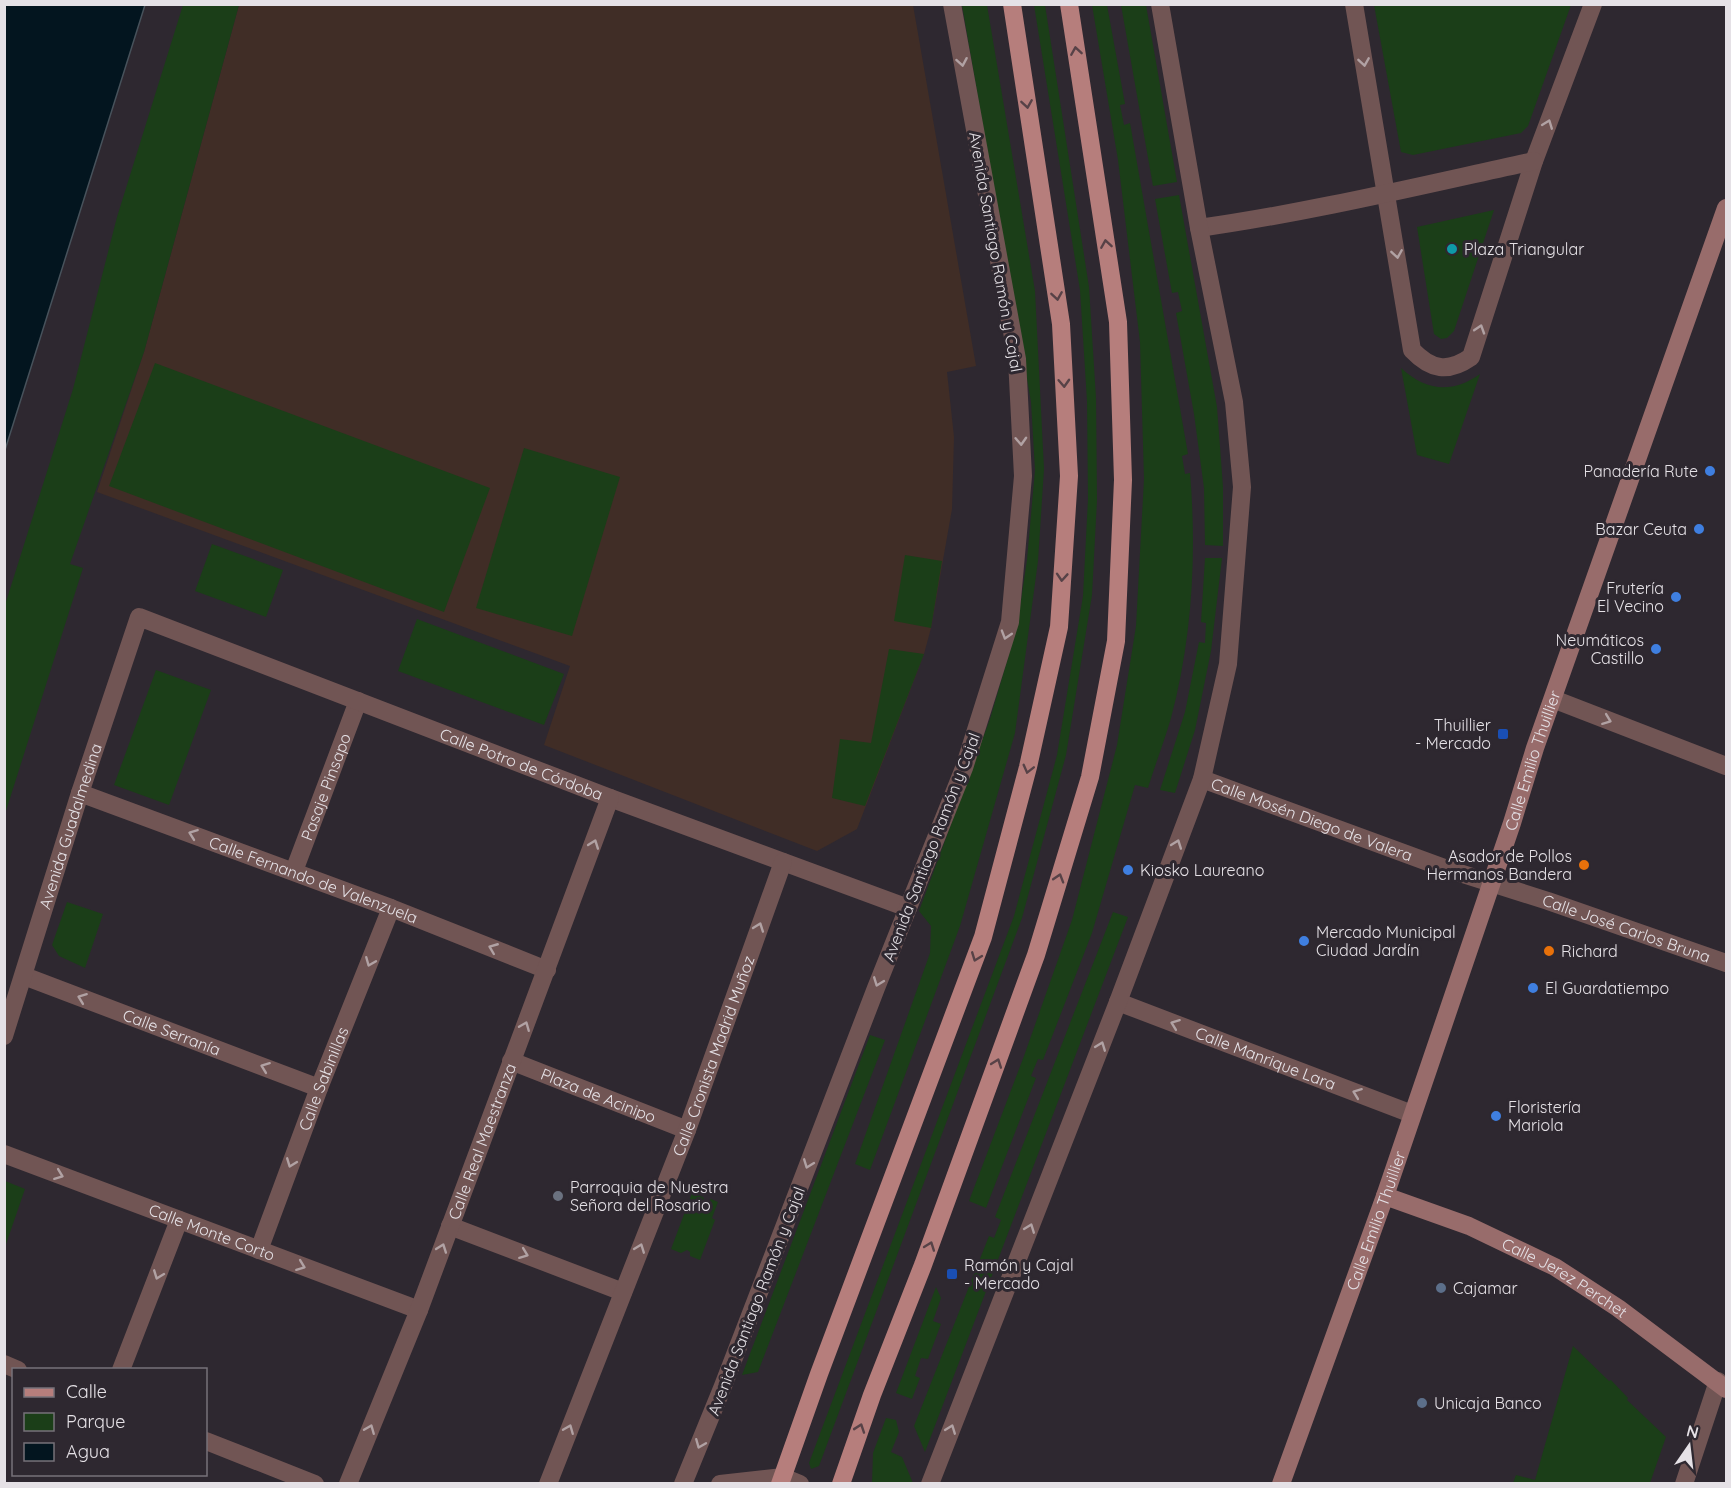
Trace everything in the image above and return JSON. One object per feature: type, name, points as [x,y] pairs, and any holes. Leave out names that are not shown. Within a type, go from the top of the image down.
[{"type":"main road","points":[[782,1480],[819,1374],[983,937],[1028,767],[1059,627],[1069,476],[1061,324],[1011,4]]},
{"type":"main road","points":[[841,1484],[1036,955],[1090,777],[1116,641],[1123,480],[1118,322],[1069,4]]},
{"type":"main road","name":"Calle Emilio Thuillier","points":[[1281,1484],[1385,1196],[1553,699],[1726,208]]},
{"type":"main road","name":"Calle Jerez Perchet","points":[[1385,1196],[1469,1226],[1556,1267],[1618,1308],[1722,1385]]},
{"type":"street","name":"Avenida Santiago Ramón y Cajal","points":[[683,1484],[964,768],[1010,622],[1023,476],[1017,359],[952,4]]},
{"type":"street","points":[[930,1484],[1118,1002],[1202,779],[1228,664],[1242,487],[1234,402],[1160,4]]},
{"type":"street","points":[[1354,4],[1412,350],[1424,363],[1444,368],[1460,365],[1471,357],[1534,161],[1593,4]]},
{"type":"street","points":[[1200,228],[1387,194],[1534,161]]},
{"type":"street","name":"Calle Potro de Córdoba","points":[[138,617],[610,798],[908,908]]},
{"type":"street","name":"Avenida Guadalmedina","points":[[4,1036],[138,617]]},
{"type":"street","points":[[1553,699],[1726,766]]},
{"type":"street","name":"Pasaje Pinsapo","points":[[294,872],[358,701]]},
{"type":"street","name":"Calle Mosén Diego de Valera","points":[[1202,779],[1447,869],[1492,883]]},
{"type":"street","name":"Calle Fernando de Valenzuela","points":[[80,793],[391,908],[547,970]]},
{"type":"street","name":"Calle Real Maestranza","points":[[348,1484],[419,1310],[610,798]]},
{"type":"street","name":"Calle Cronista Madrid Muñoz","points":[[548,1484],[687,1130],[783,862]]},
{"type":"street","name":"Calle José Carlos Bruna","points":[[1492,883],[1726,963]]},
{"type":"street","name":"Calle Sabinillas","points":[[259,1250],[319,1088],[391,908]]},
{"type":"street","name":"Calle Serranía","points":[[24,976],[319,1088]]},
{"type":"street","name":"Calle Manrique Lara","points":[[1118,1002],[1412,1114]]},
{"type":"street","name":"Plaza de Acinipo","points":[[511,1061],[687,1130]]},
{"type":"street","name":"Calle Monte Corto","points":[[4,1154],[419,1310]]},
{"type":"street","points":[[122,1368],[179,1220]]},
{"type":"street","points":[[450,1226],[623,1292]]},
{"type":"street","points":[[1684,1484],[1722,1385]]},
{"type":"street","points":[[207,1441],[315,1484]]},
{"type":"street","points":[[720,1484],[782,1480],[801,1484]]},
{"type":"shaded area","points":[[239,5],[913,5],[976,366],[947,372],[954,437],[952,509],[931,628],[924,654],[857,829],[817,851],[544,745],[570,666],[97,492],[144,352]]},
{"type":"green space","points":[[1374,4],[1571,5],[1528,126],[1521,133],[1413,155],[1401,152]]},
{"type":"green space","points":[[183,5],[239,5],[144,352],[70,564],[83,568],[5,814],[5,605],[73,389],[117,217]]},
{"type":"green space","points":[[962,5],[987,5],[1035,291],[1044,469],[1038,561],[1015,733],[960,926],[870,1170],[855,1164],[930,953],[931,926],[919,911],[990,719],[1017,627],[1027,560],[1035,470],[1031,402]]},
{"type":"green space","points":[[1034,5],[1045,5],[1089,287],[1096,398],[1097,500],[1092,595],[1066,755],[1022,918],[819,1466],[811,1469],[809,1463],[1014,916],[1057,755],[1083,596],[1088,499],[1087,401],[1080,290]]},
{"type":"green space","points":[[1092,5],[1107,5],[1125,104],[1120,105],[1124,125],[1130,123],[1188,454],[1182,456],[1185,474],[1190,473],[1192,504],[1191,597],[1178,688],[1171,718],[1148,788],[1135,785],[1092,933],[1043,1060],[1038,1059],[1031,1076],[1036,1078],[986,1208],[969,1201],[1072,920],[1117,745],[1136,626],[1144,479],[1140,342],[1118,160]]},
{"type":"green space","points":[[1121,5],[1146,5],[1177,182],[1153,186]]},
{"type":"green space","points":[[1179,195],[1217,407],[1223,487],[1223,546],[1205,545],[1204,488],[1194,414],[1176,313],[1182,311],[1178,292],[1172,293],[1155,199]]},
{"type":"green space","points":[[1494,210],[1454,331],[1447,338],[1441,339],[1434,334],[1417,227]]},
{"type":"green space","points":[[155,363],[490,488],[444,612],[109,486]]},
{"type":"green space","points":[[1401,368],[1420,381],[1439,387],[1459,385],[1480,374],[1449,464],[1417,455]]},
{"type":"green space","points":[[524,448],[620,477],[572,636],[476,608]]},
{"type":"green space","points":[[212,544],[283,570],[266,617],[195,591]]},
{"type":"green space","points":[[905,555],[942,561],[931,628],[894,621]]},
{"type":"green space","points":[[1205,558],[1222,558],[1211,651],[1195,730],[1175,793],[1160,790],[1185,712],[1199,642],[1205,643],[1206,623],[1201,622]]},
{"type":"green space","points":[[417,619],[564,674],[544,725],[398,671]]},
{"type":"green space","points":[[889,649],[924,654],[865,806],[832,798],[840,739],[871,743]]},
{"type":"green space","points":[[156,670],[211,690],[169,805],[114,785]]},
{"type":"green space","points":[[67,902],[103,914],[85,968],[59,956],[52,945]]},
{"type":"green space","points":[[1113,912],[1128,917],[925,1452],[914,1426],[989,1236],[994,1238],[1001,1220],[995,1217]]},
{"type":"green space","points":[[870,1035],[885,1040],[758,1372],[742,1375]]},
{"type":"green space","points":[[4,1181],[25,1189],[5,1247]]},
{"type":"green space","points":[[692,1193],[703,1197],[706,1202],[711,1199],[718,1202],[712,1218],[715,1220],[700,1260],[690,1256],[687,1250],[681,1253],[671,1249]]},
{"type":"green space","points":[[936,1287],[941,1298],[933,1321],[941,1324],[928,1359],[921,1358],[915,1376],[920,1378],[912,1399],[896,1393]]},
{"type":"green space","points":[[1573,1346],[1609,1381],[1611,1380],[1628,1398],[1627,1400],[1666,1437],[1650,1483],[1513,1483],[1516,1475],[1535,1480]]},
{"type":"green space","points":[[886,1418],[896,1420],[899,1432],[891,1452],[902,1457],[913,1483],[872,1483],[873,1453]]},
{"type":"water","points":[[4,5],[145,5],[5,450]]},
{"type":"place","name":"Plaza Triangular","points":[[1452,249]]},
{"type":"place","name":"Panadería Rute","points":[[1710,471]]},
{"type":"place","name":"Bazar Ceuta","points":[[1699,529]]},
{"type":"place","name":"Frutería El Vecino","points":[[1676,597]]},
{"type":"place","name":"Neumáticos Castillo","points":[[1656,649]]},
{"type":"place","name":"Thuillier - Mercado","points":[[1503,734]]},
{"type":"place","name":"Asador de Pollos Hermanos Bandera","points":[[1584,865]]},
{"type":"place","name":"Kiosko Laureano","points":[[1128,870]]},
{"type":"place","name":"Mercado Municipal Ciudad Jardín","points":[[1304,941]]},
{"type":"place","name":"Richard","points":[[1549,951]]},
{"type":"place","name":"El Guardatiempo","points":[[1533,988]]},
{"type":"place","name":"Floristería Mariola","points":[[1496,1116]]},
{"type":"place","name":"Parroquia de Nuestra Señora del Rosario","points":[[558,1196]]},
{"type":"place","name":"Ramón y Cajal - Mercado","points":[[952,1274]]},
{"type":"place","name":"Cajamar","points":[[1441,1288]]},
{"type":"place","name":"Unicaja Banco","points":[[1422,1403]]}]
